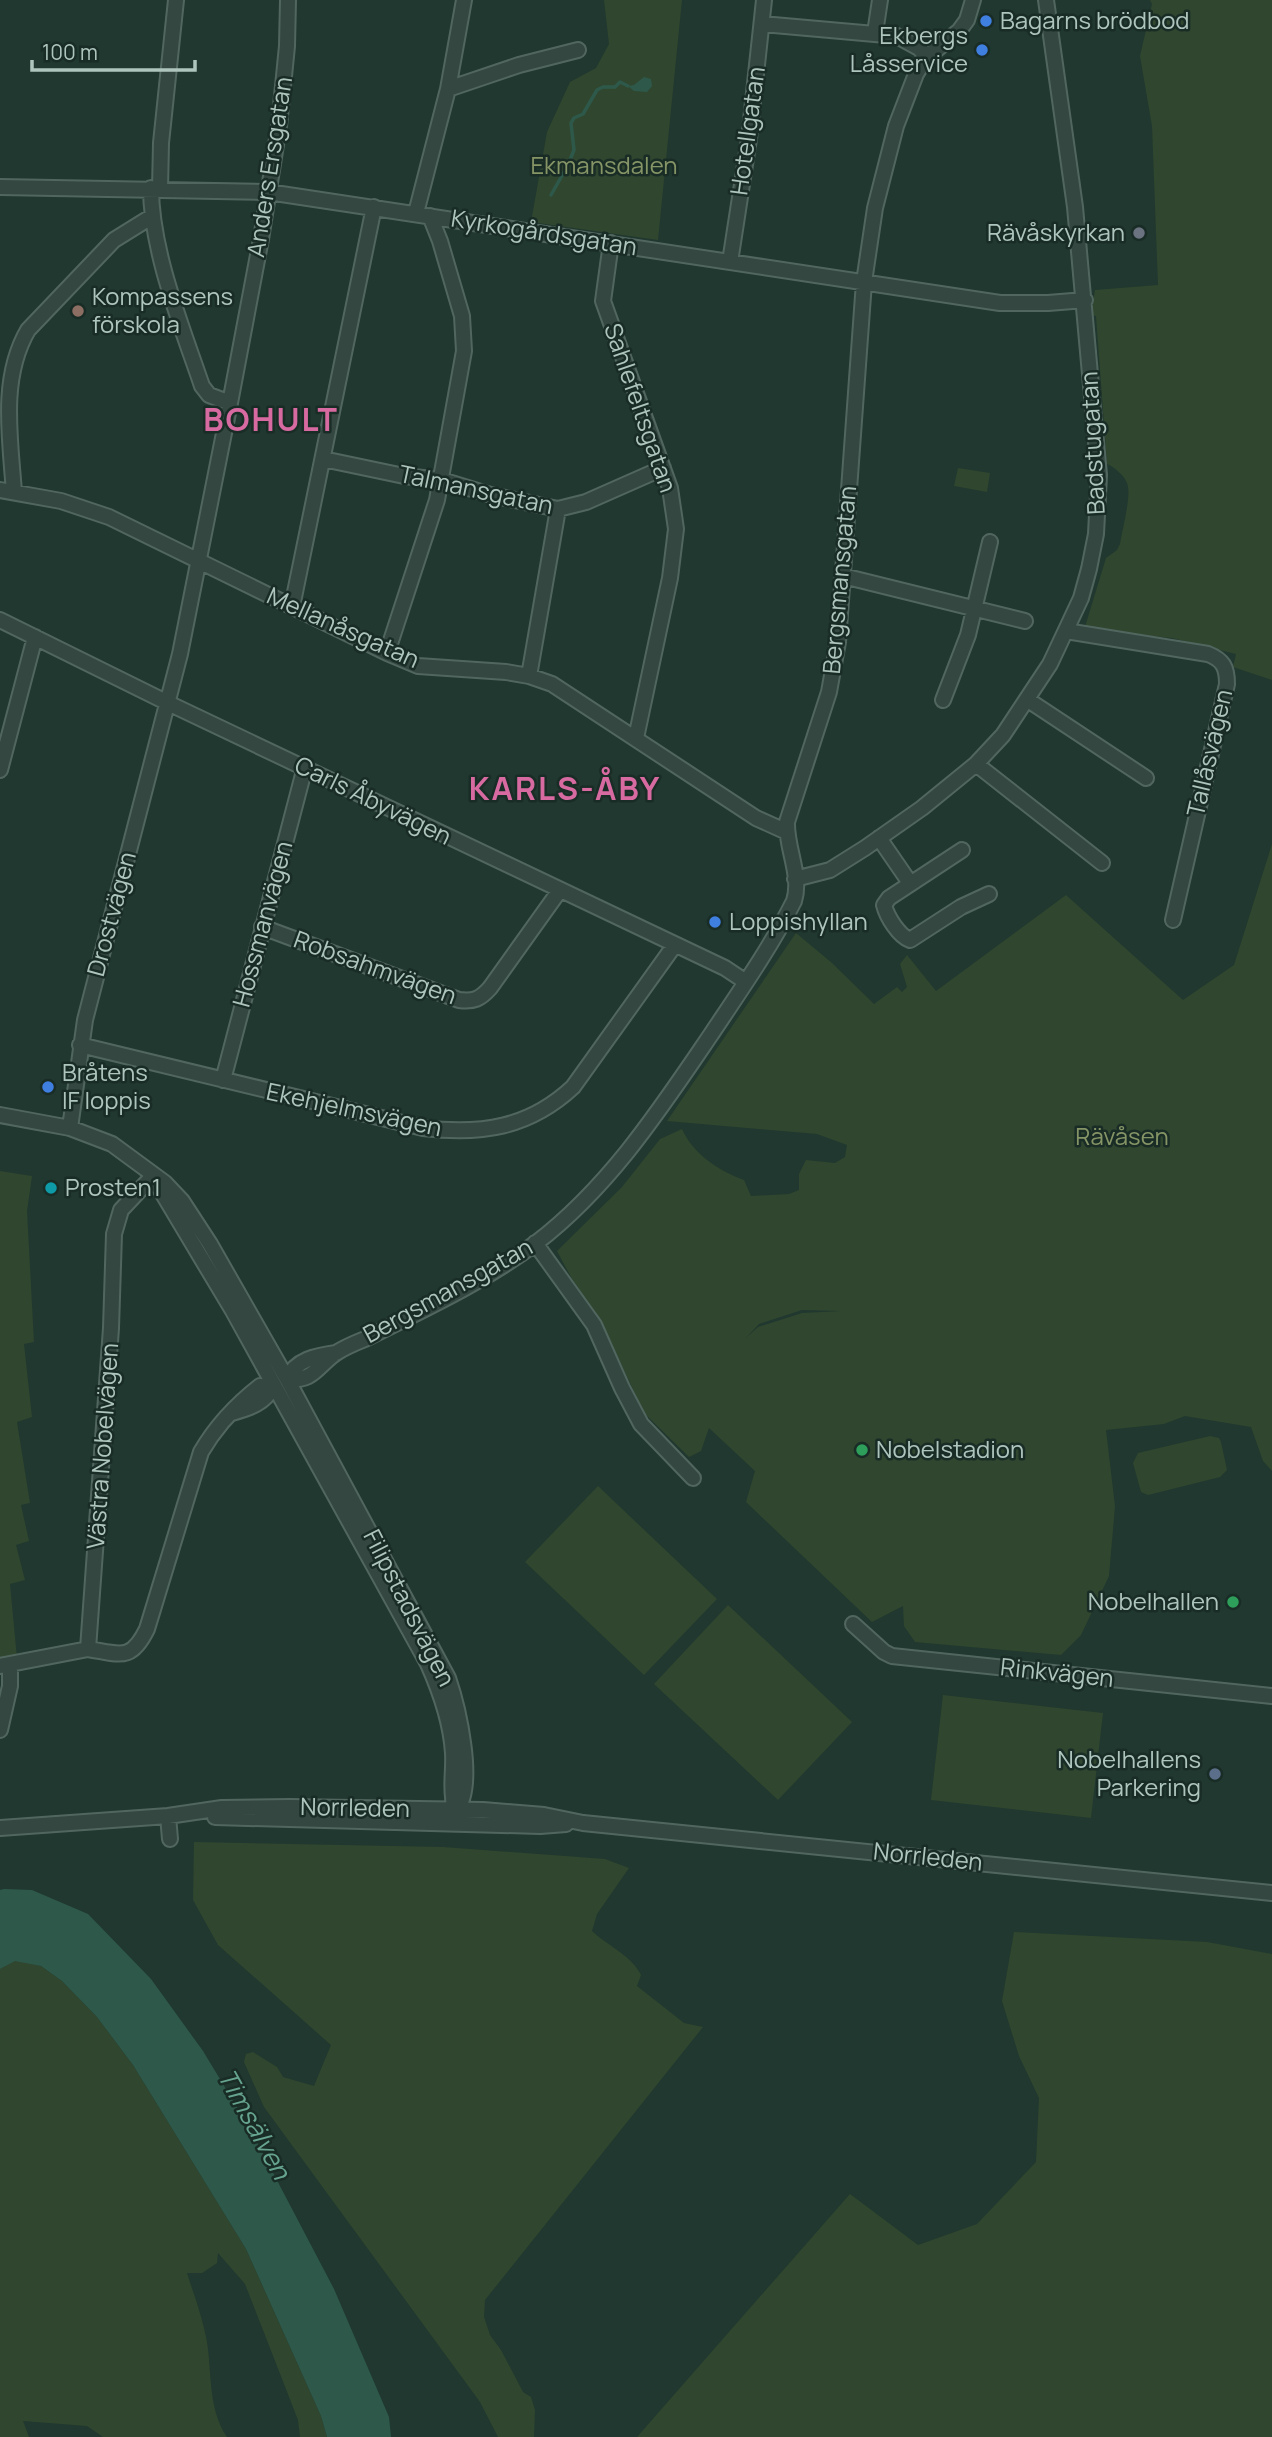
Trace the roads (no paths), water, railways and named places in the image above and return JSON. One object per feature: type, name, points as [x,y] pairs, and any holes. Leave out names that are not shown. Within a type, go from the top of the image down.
[{"type":"street","points":[[176,0],[151,217],[202,386],[209,395],[230,403]]},
{"type":"street","name":"Anders Ersgatan","points":[[168,703],[230,403],[268,192],[284,93],[288,0]]},
{"type":"street","points":[[387,653],[437,500],[460,376],[464,335],[462,316],[457,295],[423,215],[464,0]]},
{"type":"street","name":"Hotellgatan","points":[[730,262],[749,139],[764,0]]},
{"type":"street","points":[[875,33],[880,0]]},
{"type":"street","name":"Bergsmansgatan","points":[[273,1387],[287,1379],[300,1381],[308,1377],[336,1353],[440,1301],[535,1243],[576,1208],[617,1166],[692,1063],[746,982],[794,901],[797,888],[787,832],[789,813],[834,669],[867,252],[884,169],[907,95],[927,57],[959,31],[967,20],[974,0]]},
{"type":"street","name":"Badstugatan","points":[[796,879],[830,870],[922,808],[976,764],[1003,735],[1028,700],[1081,598],[1089,569],[1099,503],[1099,475],[1075,207],[1046,0]]},
{"type":"street","points":[[762,24],[875,33],[905,39],[927,57]]},
{"type":"street","points":[[448,89],[519,65],[578,50]]},
{"type":"street","name":"Kyrkogårdsgatan","points":[[0,187],[268,192],[1000,303],[1085,300]]},
{"type":"street","points":[[292,607],[373,207]]},
{"type":"street","points":[[7,491],[8,377],[18,345],[28,330],[114,240],[151,217]]},
{"type":"street","name":"Sahlefeltsgatan","points":[[611,243],[603,301],[663,468],[674,507],[676,549],[636,738]]},
{"type":"street","name":"Talmansgatan","points":[[323,460],[404,476],[442,480],[491,495],[558,509],[586,502],[663,468]]},
{"type":"street","name":"Mellanåsgatan","points":[[7,491],[88,509],[418,666],[506,672],[529,676],[560,688],[756,818],[787,832]]},
{"type":"street","points":[[529,676],[558,509]]},
{"type":"street","points":[[943,700],[960,661],[990,542]]},
{"type":"street","points":[[843,576],[1025,621]]},
{"type":"street","name":"Carls Åbyvägen","points":[[0,620],[674,946],[725,968],[746,982]]},
{"type":"street","name":"Tallåsvägen","points":[[1066,631],[1208,654],[1220,659],[1227,670],[1227,684],[1173,920]]},
{"type":"street","points":[[0,770],[36,636]]},
{"type":"street","points":[[1028,700],[1146,778]]},
{"type":"street","name":"Drostvägen","points":[[70,1128],[80,1045],[92,989],[168,703]]},
{"type":"street","points":[[976,764],[1102,863]]},
{"type":"street","name":"Hossmanvägen","points":[[223,1080],[305,767]]},
{"type":"street","points":[[879,838],[910,883]]},
{"type":"street","points":[[962,850],[889,898],[884,905],[886,912],[904,938],[910,940],[917,938],[961,906],[989,894]]},
{"type":"street","name":"Robsahmvägen","points":[[262,927],[459,1000],[471,1002],[481,999],[491,988],[560,890]]},
{"type":"street","name":"Ekehjelmsvägen","points":[[80,1045],[423,1128],[470,1132],[496,1129],[540,1113],[573,1087],[674,946]]},
{"type":"street","name":"Filipstadsvägen","points":[[0,1115],[70,1128],[112,1144],[165,1183],[196,1222],[287,1379],[448,1678],[458,1710],[464,1748],[463,1801],[458,1816]]},
{"type":"street","name":"Filipstadsvägen","points":[[153,1176],[233,1311],[438,1685],[450,1729],[453,1801],[458,1816]]},
{"type":"street","name":"Västra Nobelvägen","points":[[88,1649],[111,1328],[114,1234],[121,1210],[153,1176]]},
{"type":"street","points":[[535,1243],[594,1325],[641,1424],[692,1478]]},
{"type":"street","points":[[0,1730],[10,1686],[5,1665],[88,1649],[117,1654],[130,1653],[140,1644],[147,1629],[201,1452],[239,1403],[260,1386],[273,1387]]},
{"type":"street","name":"Rinkvägen","points":[[853,1624],[892,1656],[1272,1696]]},
{"type":"street","name":"Norrleden","points":[[0,1828],[169,1816],[222,1808],[458,1816],[544,1815],[583,1823],[1272,1893]]},
{"type":"street","points":[[169,1816],[170,1839]]},
{"type":"waterway","points":[[551,195],[574,150],[571,123],[574,118],[583,114],[597,90],[615,87],[620,82],[628,86]]},
{"type":"place","name":"Bagarns brödbod","points":[[986,21]]},
{"type":"place","name":"Ekbergs Låsservice","points":[[982,50]]},
{"type":"place","name":"Rävåskyrkan","points":[[1139,233]]},
{"type":"place","name":"Kompassens förskola","points":[[78,311]]},
{"type":"place","name":"Loppishyllan","points":[[715,922]]},
{"type":"place","name":"Bråtens IF loppis","points":[[48,1087]]},
{"type":"place","name":"Prosten1","points":[[51,1188]]},
{"type":"place","name":"Nobelstadion","points":[[862,1450]]},
{"type":"place","name":"Nobelhallen","points":[[1233,1602]]},
{"type":"place","name":"Nobelhallens Parkering","points":[[1215,1774]]},
{"type":"district","name":"BOHULT","points":[[271,420]]},
{"type":"district","name":"KARLS-ÅBY","points":[[565,789]]},
{"type":"park label","name":"Ekmansdalen","points":[[604,166]]},
{"type":"park label","name":"Rävåsen","points":[[1122,1137]]},
{"type":"water label","name":"Timsälven","points":[[254,2124]]}]
